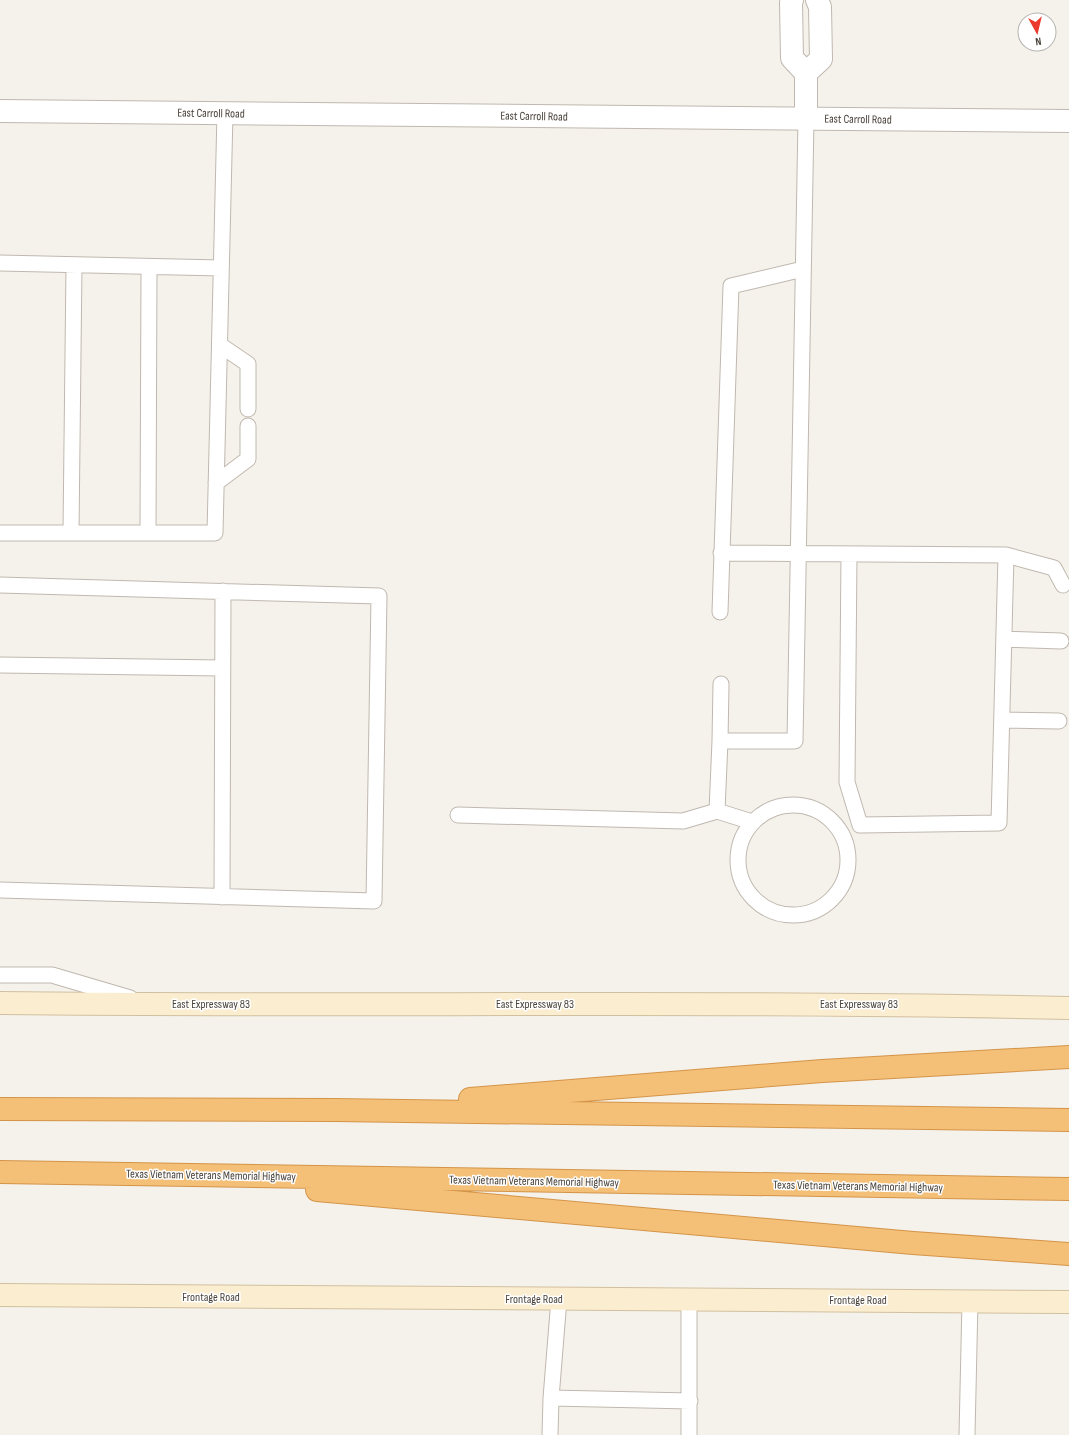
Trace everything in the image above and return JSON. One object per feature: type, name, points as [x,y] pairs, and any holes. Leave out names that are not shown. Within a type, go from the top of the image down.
[{"type":"highway","points":[[335,1110],[822,1071],[1069,1057]]},
{"type":"highway","points":[[0,1109],[335,1110],[1069,1120]]},
{"type":"highway","name":"Texas Vietnam Veterans Memorial Highway","points":[[0,1172],[1069,1189]]},
{"type":"highway","points":[[129,1174],[913,1243],[1069,1254]]},
{"type":"main road","name":"East Expressway 83","points":[[0,1003],[876,1004],[1069,1008]]},
{"type":"main road","name":"Frontage Road","points":[[0,1295],[1069,1302]]},
{"type":"street","points":[[792,0],[792,58],[806,74],[806,119]]},
{"type":"street","points":[[806,74],[821,59],[820,7],[817,0]]},
{"type":"street","points":[[792,39],[821,39]]},
{"type":"street","name":"East Carroll Road","points":[[0,111],[1069,121]]},
{"type":"lane","points":[[0,533],[215,533],[225,113]]},
{"type":"lane","points":[[720,741],[795,742],[806,119]]},
{"type":"lane","points":[[0,264],[221,268]]},
{"type":"lane","points":[[71,532],[74,265]]},
{"type":"lane","points":[[148,533],[149,267]]},
{"type":"lane","points":[[720,612],[731,286],[803,269]]},
{"type":"lane","points":[[220,345],[248,364],[248,409]]},
{"type":"lane","points":[[216,483],[248,459],[248,426]]},
{"type":"lane","points":[[721,553],[1006,555],[1054,568],[1063,585]]},
{"type":"lane","points":[[849,554],[847,782],[860,825]]},
{"type":"lane","points":[[842,834],[860,825],[999,823],[1006,555]]},
{"type":"lane","points":[[0,585],[378,596],[374,901],[0,890]]},
{"type":"lane","points":[[222,897],[223,591]]},
{"type":"lane","points":[[1004,639],[1061,641]]},
{"type":"lane","points":[[0,665],[222,668]]},
{"type":"lane","points":[[717,811],[721,684]]},
{"type":"lane","points":[[1002,720],[1059,721]]},
{"type":"lane","points":[[783,805],[801,805],[819,811],[833,821],[842,834],[848,853],[847,871],[841,888],[829,902],[813,911],[796,915],[777,913],[761,905],[747,891],[740,875],[738,856],[742,838],[752,822],[766,811],[783,805]]},
{"type":"lane","points":[[458,815],[683,821],[717,811],[752,822]]},
{"type":"lane","points":[[0,975],[52,975],[150,1004]]},
{"type":"lane","points":[[550,1435],[551,1398],[559,1299]]},
{"type":"lane","points":[[689,1299],[689,1435]]},
{"type":"lane","points":[[967,1435],[970,1301]]},
{"type":"lane","points":[[551,1398],[690,1401]]}]
